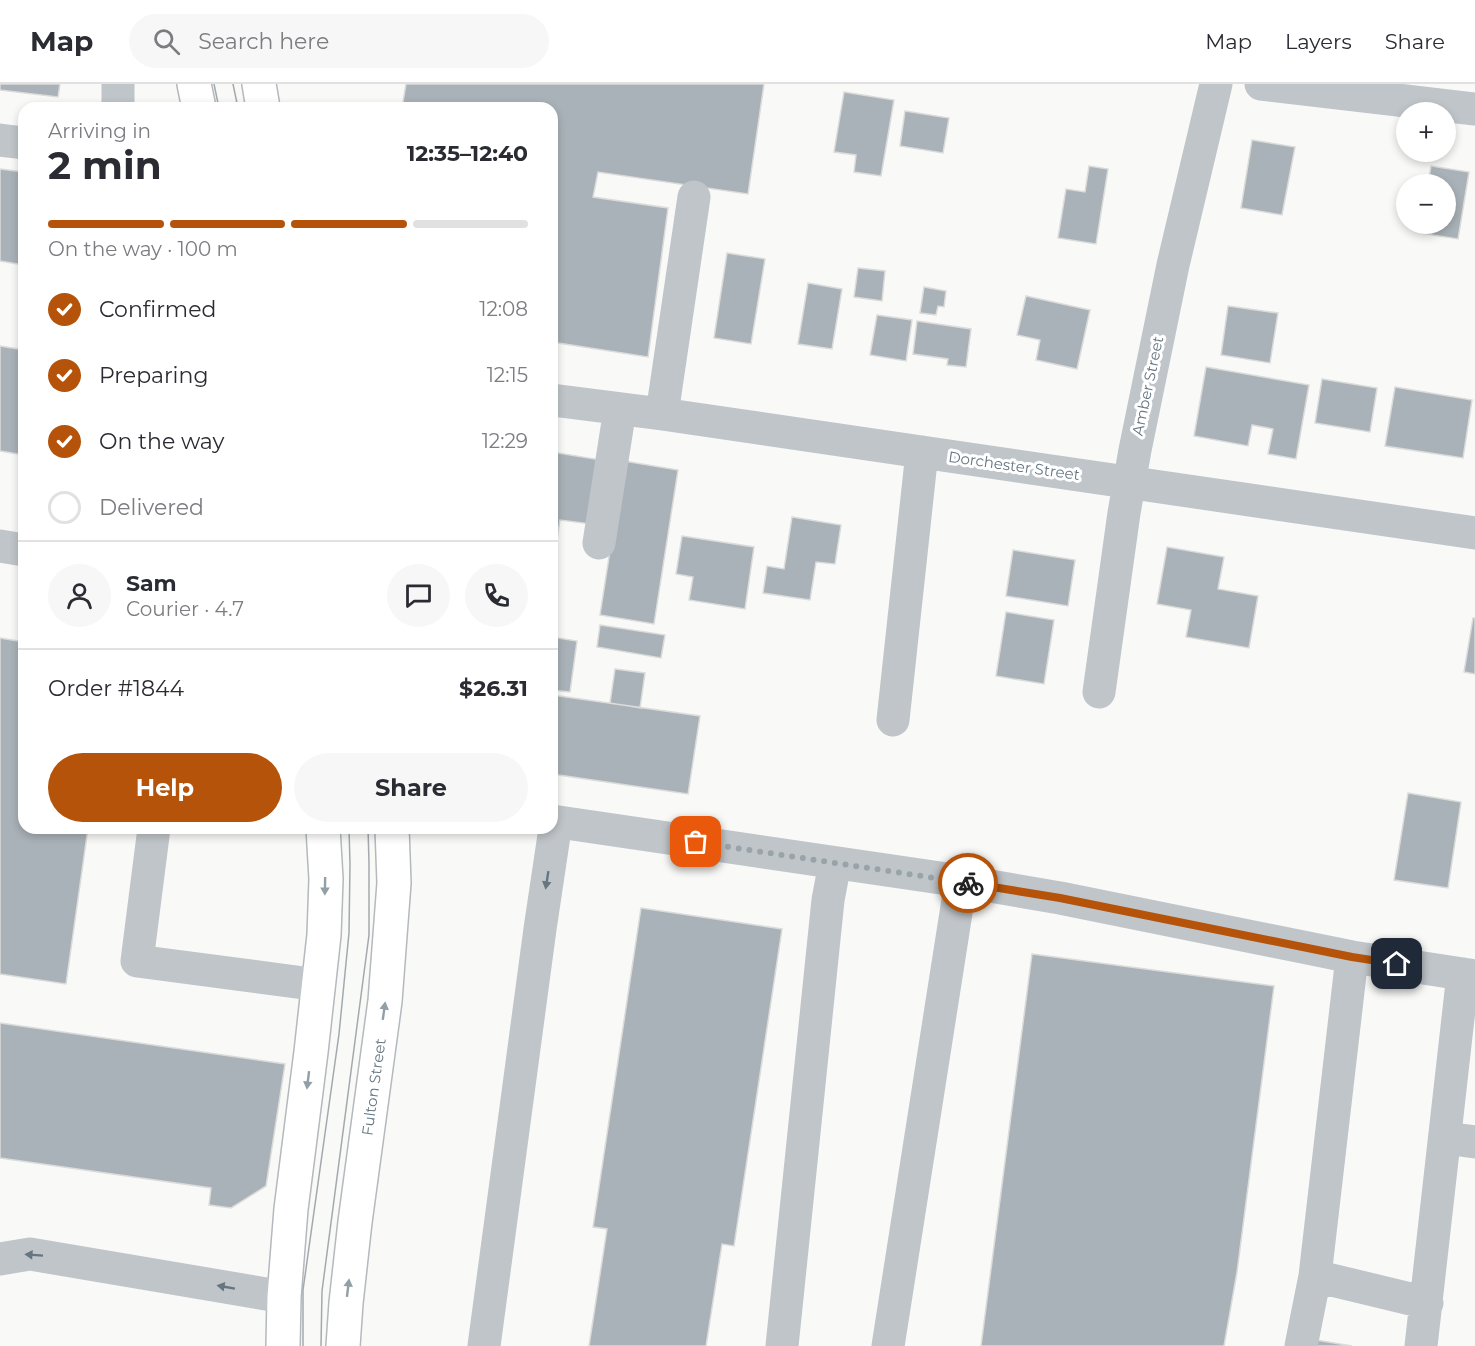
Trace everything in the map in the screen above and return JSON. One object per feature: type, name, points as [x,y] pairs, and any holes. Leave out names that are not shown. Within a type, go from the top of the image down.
[{"type":"main road","points":[[194,84],[198,102]]},
{"type":"main road","points":[[259,84],[262,102]]},
{"type":"main road","points":[[283,1346],[284,1297],[291,1209],[324,935],[326,879],[323,834]]},
{"type":"main road","name":"Fulton Street","points":[[343,1346],[356,1222],[386,1001],[394,883],[392,834]]},
{"type":"street","points":[[118,84],[118,102]]},
{"type":"street","name":"Amber Street","points":[[1099,692],[1135,450],[1173,265],[1216,84]]},
{"type":"street","points":[[1261,84],[1475,108]]},
{"type":"street","points":[[0,140],[18,142]]},
{"type":"street","points":[[662,414],[694,197]]},
{"type":"street","name":"Dorchester Street","points":[[558,401],[662,414],[1475,533]]},
{"type":"street","points":[[599,543],[620,410]]},
{"type":"street","points":[[893,720],[922,452]]},
{"type":"street","points":[[0,546],[18,549]]},
{"type":"street","points":[[558,822],[1060,898],[1352,957],[1469,975],[1460,1140],[1427,1303],[1421,1346]]},
{"type":"street","points":[[153,834],[137,961],[319,985]]},
{"type":"street","points":[[484,1346],[552,834]]},
{"type":"street","points":[[782,1346],[828,900],[835,863]]},
{"type":"street","points":[[888,1346],[961,882]]},
{"type":"street","points":[[1301,1346],[1315,1276],[1352,957]]},
{"type":"street","points":[[0,1259],[30,1254],[284,1297]]},
{"type":"street","points":[[1315,1276],[1427,1303]]},
{"type":"building","points":[[0,84],[60,84],[58,97],[0,90]]},
{"type":"building","points":[[406,84],[764,84],[748,194],[598,172],[593,197],[668,208],[648,357],[558,343],[558,102],[403,102]]},
{"type":"building","points":[[844,92],[894,100],[881,176],[854,172],[856,155],[834,152]]},
{"type":"building","points":[[905,111],[949,118],[943,153],[900,146]]},
{"type":"building","points":[[1252,140],[1295,147],[1282,215],[1241,208]]},
{"type":"building","points":[[1089,166],[1108,169],[1096,244],[1058,238],[1066,189],[1085,192]]},
{"type":"building","points":[[1431,166],[1469,172],[1458,239],[1426,234],[1456,234],[1456,174],[1430,174]]},
{"type":"building","points":[[0,169],[18,171],[18,264],[0,261]]},
{"type":"building","points":[[727,253],[765,259],[751,344],[714,338]]},
{"type":"building","points":[[858,268],[885,271],[882,301],[854,297]]},
{"type":"building","points":[[808,283],[842,289],[832,349],[798,344]]},
{"type":"building","points":[[924,287],[946,291],[944,307],[938,306],[936,315],[920,313]]},
{"type":"building","points":[[1026,296],[1090,310],[1077,369],[1036,360],[1040,340],[1017,335]]},
{"type":"building","points":[[1228,306],[1278,313],[1270,363],[1221,355]]},
{"type":"building","points":[[877,315],[912,320],[906,361],[870,355]]},
{"type":"building","points":[[917,321],[971,329],[966,367],[947,365],[948,359],[913,354]]},
{"type":"building","points":[[0,346],[18,349],[18,454],[0,451]]},
{"type":"building","points":[[1206,367],[1309,385],[1296,459],[1268,454],[1273,429],[1252,425],[1248,446],[1194,436]]},
{"type":"building","points":[[1322,379],[1377,388],[1370,432],[1315,423]]},
{"type":"building","points":[[1395,387],[1472,400],[1463,458],[1385,446]]},
{"type":"building","points":[[558,453],[601,460],[591,524],[560,520],[558,532]]},
{"type":"building","points":[[624,461],[678,470],[654,624],[600,615]]},
{"type":"building","points":[[792,517],[841,525],[835,564],[816,562],[810,600],[763,593],[767,566],[784,569]]},
{"type":"building","points":[[682,536],[754,547],[745,609],[689,600],[693,577],[676,574]]},
{"type":"building","points":[[1167,547],[1224,557],[1218,589],[1258,596],[1249,648],[1186,637],[1191,610],[1157,604]]},
{"type":"building","points":[[1013,550],[1075,560],[1068,606],[1006,596]]},
{"type":"building","points":[[1006,612],[1054,620],[1044,684],[996,676]]},
{"type":"building","points":[[1473,618],[1475,618],[1475,674],[1464,672]]},
{"type":"building","points":[[600,625],[665,635],[661,658],[597,647]]},
{"type":"building","points":[[0,638],[18,641],[18,834],[87,834],[66,984],[0,974]]},
{"type":"building","points":[[558,638],[577,641],[570,692],[558,691]]},
{"type":"building","points":[[615,669],[645,673],[640,708],[610,703]]},
{"type":"building","points":[[558,696],[700,716],[688,794],[558,775]]},
{"type":"building","points":[[1408,793],[1461,802],[1448,888],[1394,880]]},
{"type":"building","points":[[641,908],[782,929],[734,1246],[722,1244],[706,1346],[589,1346],[607,1229],[593,1227]]},
{"type":"building","points":[[1032,954],[1274,986],[1237,1272],[1224,1346],[981,1346]]},
{"type":"building","points":[[0,1023],[285,1064],[266,1186],[231,1208],[209,1205],[211,1188],[0,1158]]},
{"type":"building","points":[[1310,1339],[1352,1346],[1309,1346]]},
{"type":"tram line","points":[[214,84],[218,102]]},
{"type":"tram line","points":[[233,84],[237,102]]},
{"type":"tram line","points":[[303,1346],[303,1290],[339,1034],[349,933],[349,834]]},
{"type":"tram line","points":[[321,1346],[322,1291],[369,935],[368,834]]},
{"type":"way so far","points":[[696,842],[968,883]]},
{"type":"route","points":[[968,883],[1060,898],[1397,964]]}]
